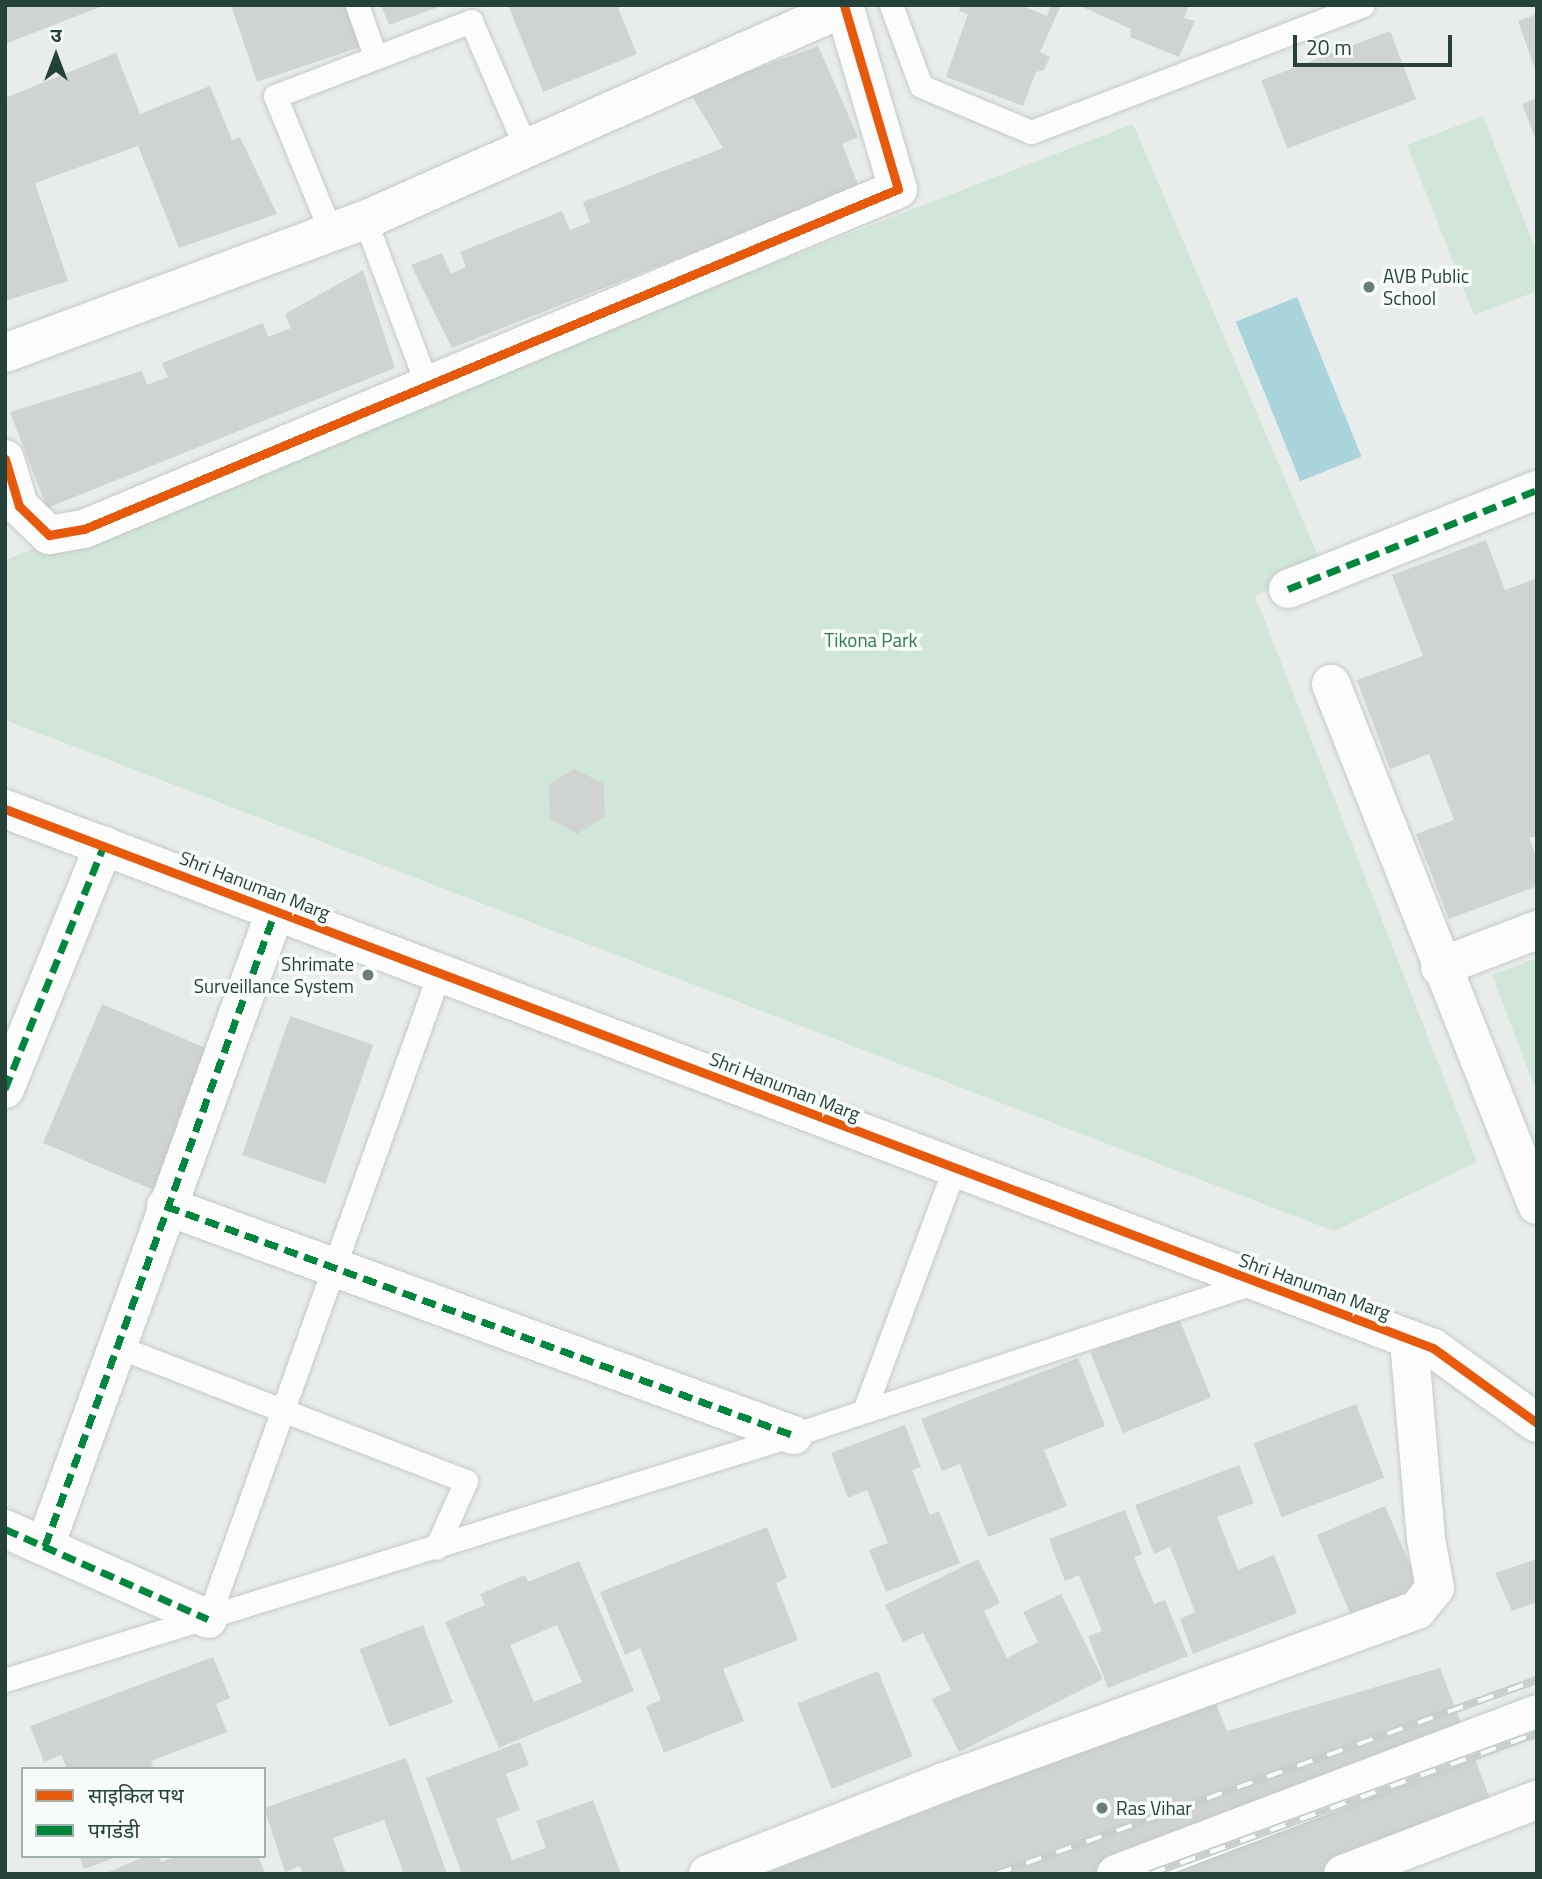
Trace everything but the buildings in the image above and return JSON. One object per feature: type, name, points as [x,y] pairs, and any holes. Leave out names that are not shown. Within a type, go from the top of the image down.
[{"type":"street","points":[[5,353],[347,225],[845,6],[898,189],[84,529],[49,535],[19,506],[5,459]]},
{"type":"street","points":[[1288,589],[1537,490]]},
{"type":"street","points":[[1331,684],[1440,967],[1528,1154],[1537,1205]]},
{"type":"street","name":"Shri Hanuman Marg","points":[[5,809],[1433,1348],[1537,1423]]},
{"type":"street","points":[[5,1089],[104,845]]},
{"type":"street","points":[[45,1546],[166,1206],[275,912]]},
{"type":"street","points":[[1440,967],[1537,930]]},
{"type":"street","points":[[166,1206],[335,1270],[793,1435]]},
{"type":"street","points":[[708,1874],[944,1782],[1417,1610],[1435,1588],[1426,1539],[1409,1339]]},
{"type":"street","points":[[5,1529],[208,1619]]},
{"type":"street","points":[[1116,1874],[1537,1714]]},
{"type":"street","points":[[1343,1874],[1537,1800]]},
{"type":"lane","points":[[357,5],[375,56]]},
{"type":"lane","points":[[891,5],[921,86],[1031,132],[1363,5]]},
{"type":"lane","points":[[427,385],[347,225],[275,96],[375,56],[471,22],[525,146]]},
{"type":"lane","points":[[208,1619],[285,1412],[439,974]]},
{"type":"lane","points":[[864,1411],[954,1169]]},
{"type":"lane","points":[[5,1679],[208,1619],[793,1435],[1255,1282]]},
{"type":"lane","points":[[116,1346],[466,1482],[436,1548]]},
{"type":"green space","points":[[1483,116],[1537,253],[1537,291],[1474,315],[1407,145]]},
{"type":"green space","name":"Tikona Park","points":[[1133,124],[1323,568],[1255,596],[1477,1162],[1334,1231],[5,720],[5,560]]},
{"type":"green space","points":[[1537,958],[1537,1093],[1492,975]]},
{"type":"water","points":[[1297,297],[1361,456],[1300,481],[1236,322]]},
{"type":"railway","points":[[996,1874],[1537,1680]]},
{"type":"railway","points":[[1150,1874],[1537,1733]]},
{"type":"marked path","points":[[1288,589],[1537,490]]},
{"type":"marked path","points":[[5,1089],[104,845]]},
{"type":"marked path","points":[[45,1546],[275,912]]},
{"type":"marked path","points":[[166,1206],[793,1435]]},
{"type":"marked path","points":[[5,1529],[208,1619]]},
{"type":"cycle path","points":[[5,459],[19,506],[49,535],[84,529],[898,189],[844,5]]},
{"type":"cycle path","points":[[5,809],[1433,1348],[1537,1423]]},
{"type":"place","name":"AVB Public School","points":[[1369,287]]},
{"type":"place","name":"Shrimate Surveillance System","points":[[368,975]]},
{"type":"place","name":"Ras Vihar","points":[[1102,1808]]}]
